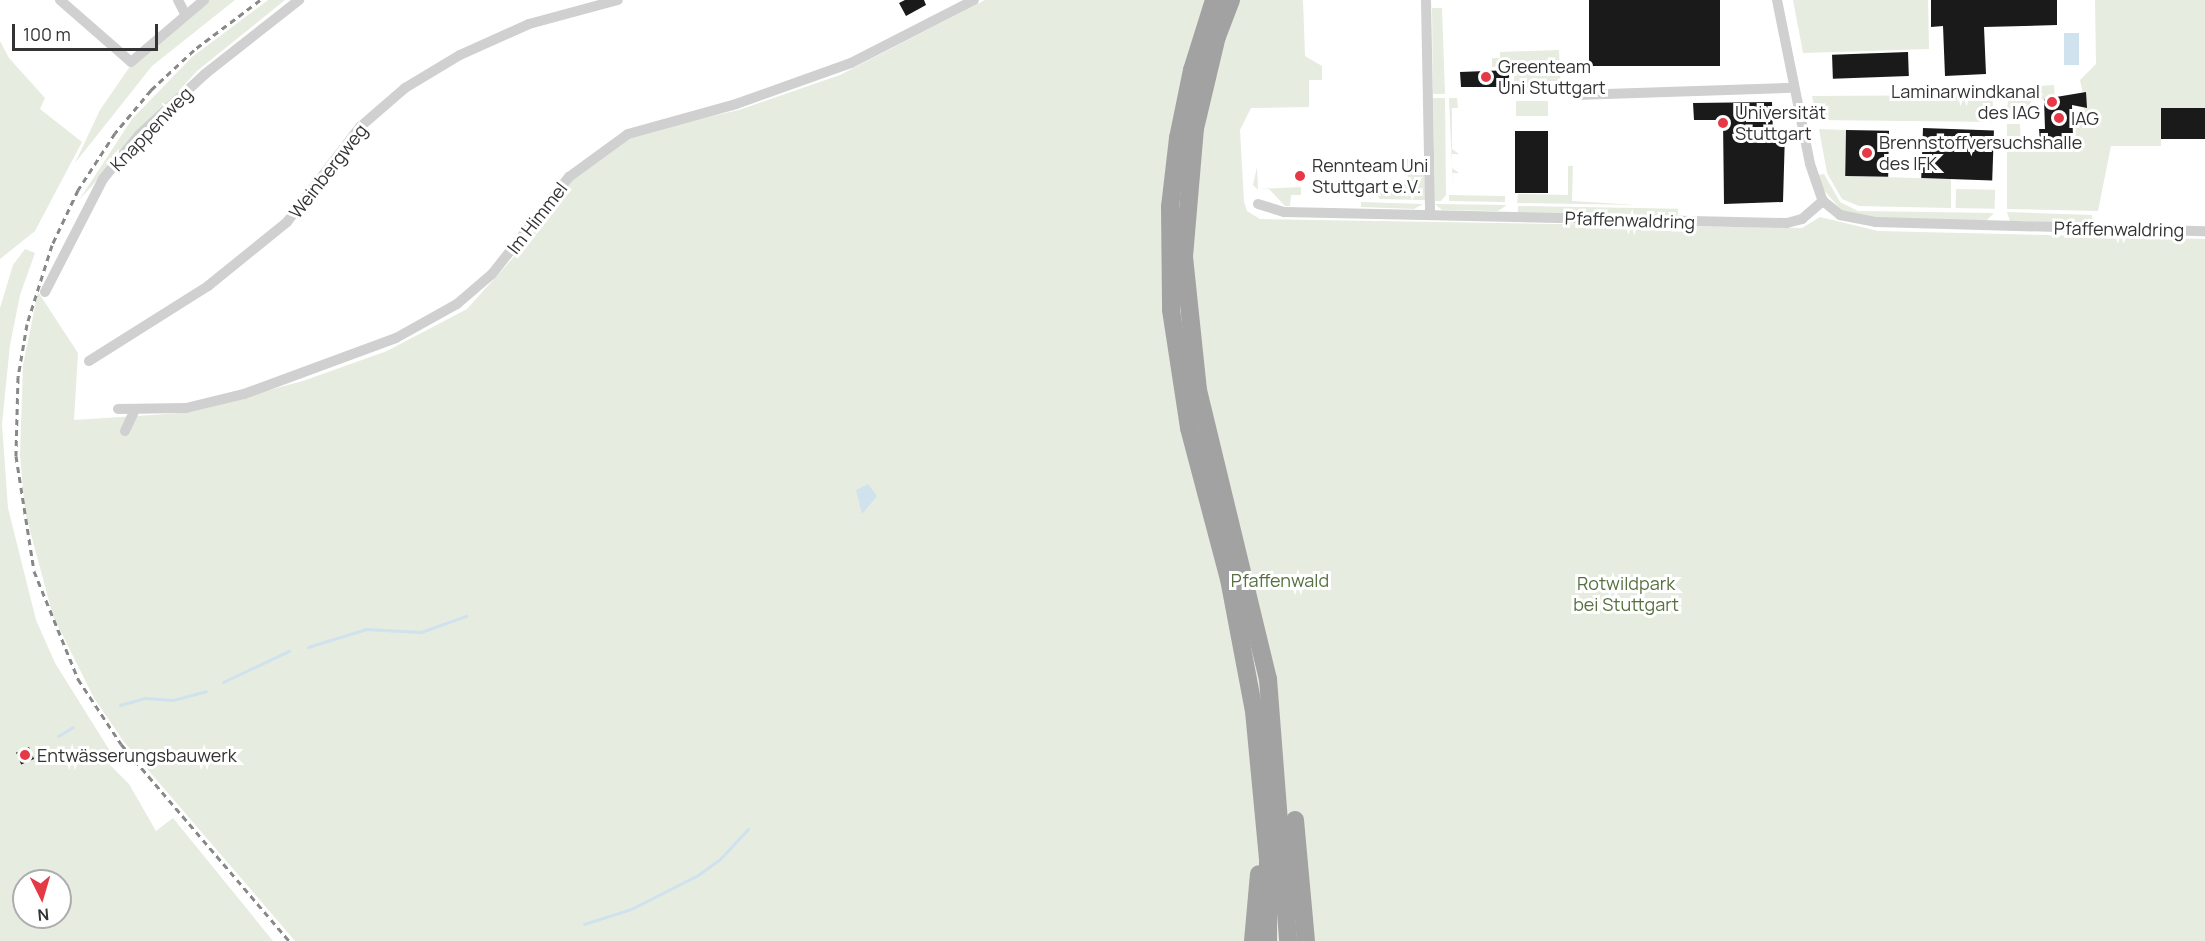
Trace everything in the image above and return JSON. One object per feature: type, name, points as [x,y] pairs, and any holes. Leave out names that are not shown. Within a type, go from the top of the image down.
[{"type":"highway","points":[[1214,0],[1192,70],[1178,138],[1170,207],[1171,310],[1189,428],[1243,648],[1268,860],[1268,941]]},
{"type":"highway","points":[[1231,0],[1217,36],[1195,128],[1184,257],[1198,390],[1261,647],[1275,740],[1288,941]]},
{"type":"highway","points":[[1275,740],[1282,748],[1291,785],[1306,941]]},
{"type":"highway","points":[[1253,941],[1262,797]]},
{"type":"street","points":[[60,0],[131,62],[204,0]]},
{"type":"street","points":[[178,0],[185,14]]},
{"type":"street","name":"Knappenweg","points":[[45,292],[103,178],[139,135],[205,74],[299,0]]},
{"type":"street","name":"Weinbergweg","points":[[89,361],[208,286],[287,222],[360,127],[405,88],[460,55],[530,24],[618,0]]},
{"type":"street","name":"Im Himmel","points":[[118,409],[135,412],[186,408],[244,394],[396,338],[457,304],[492,274],[569,177],[628,134],[736,104],[851,63],[974,0]]},
{"type":"street","points":[[1426,0],[1430,215]]},
{"type":"street","points":[[1777,0],[1792,88],[1809,164],[1823,201]]},
{"type":"street","points":[[1576,95],[1792,88]]},
{"type":"street","name":"Pfaffenwaldring","points":[[1258,204],[1285,212],[1787,222],[1802,219],[1823,201],[1853,221],[2205,231]]},
{"type":"street","points":[[125,431],[135,412]]},
{"type":"green space","points":[[209,0],[235,0],[152,66],[75,163],[100,110],[133,62]]},
{"type":"green space","points":[[268,0],[285,0],[197,71],[79,200],[132,119],[192,57]]},
{"type":"green space","name":"Pfaffenwald","points":[[985,0],[1303,0],[1305,56],[1322,66],[1322,80],[1309,80],[1309,107],[1251,108],[1240,130],[1244,202],[1247,211],[1260,219],[1802,228],[1820,217],[1878,231],[2205,239],[2205,941],[295,941],[124,742],[94,698],[53,616],[25,512],[20,455],[23,365],[38,292],[78,353],[74,420],[182,413],[303,381],[387,351],[467,309],[522,248],[565,186],[636,133],[739,110],[840,75]]},
{"type":"green space","points":[[1793,0],[1928,0],[1929,49],[1803,53]]},
{"type":"green space","points":[[2095,0],[2205,0],[2205,108],[2161,109],[2161,146],[2111,146],[2098,211],[2007,209],[2007,124],[2020,124],[2021,145],[2076,142],[2075,110],[2086,108],[2080,80],[2096,64]]},
{"type":"green space","points":[[1432,8],[1442,8],[1445,94],[1433,94]]},
{"type":"green space","points":[[0,41],[9,58],[45,98],[40,109],[82,142],[35,231],[0,259]]},
{"type":"green space","points":[[1559,50],[1561,93],[1514,94],[1514,66],[1492,67],[1492,58],[1500,58],[1500,52]]},
{"type":"green space","points":[[2054,85],[2055,99],[2032,100],[2025,113],[2011,114],[2007,109],[2010,88]]},
{"type":"green space","points":[[1985,95],[1992,97],[1995,122],[1817,120],[1812,96]]},
{"type":"green space","points":[[1433,98],[1445,98],[1446,195],[1441,201],[1435,201]]},
{"type":"green space","points":[[1449,98],[1457,98],[1458,108],[1452,108],[1452,149],[1459,154],[1452,154],[1452,166]]},
{"type":"green space","points":[[1516,101],[1548,101],[1548,116],[1516,116]]},
{"type":"green space","points":[[1819,129],[1846,130],[1845,176],[1951,179],[1951,208],[1859,206],[1842,199],[1827,173]]},
{"type":"green space","points":[[1407,159],[1424,160],[1425,200],[1380,199],[1370,185],[1408,184]]},
{"type":"green space","points":[[1568,166],[1573,166],[1572,201],[1637,205],[1517,203],[1518,194],[1568,195]]},
{"type":"green space","points":[[1257,167],[1258,189],[1253,185]]},
{"type":"green space","points":[[1824,174],[1840,202],[1858,211],[1994,213],[1986,221],[1878,219],[1842,211],[1823,189],[1818,175]]},
{"type":"green space","points":[[1301,187],[1301,195],[1291,195],[1290,206],[1285,206],[1269,189],[1258,189]]},
{"type":"green space","points":[[1956,189],[1995,190],[1995,209],[1956,208]]},
{"type":"green space","points":[[1449,195],[1505,196],[1505,202],[1449,201]]},
{"type":"green space","points":[[1361,202],[1423,204],[1414,209],[1361,207]]},
{"type":"green space","points":[[1435,204],[1507,205],[1498,211],[1442,210]]},
{"type":"green space","points":[[1518,206],[1678,209],[1678,216],[1518,213]]},
{"type":"green space","points":[[2007,212],[2092,215],[2093,223],[2010,221]]},
{"type":"green space","points":[[25,249],[35,253],[20,295],[10,345],[2,424],[8,508],[36,620],[55,663],[110,751],[107,762],[129,784],[156,831],[173,818],[273,941],[0,941],[0,308],[13,265]]},
{"type":"water","points":[[2064,33],[2079,33],[2079,65],[2064,65]]},
{"type":"water","points":[[868,484],[877,496],[862,514],[856,490]]},
{"type":"building","points":[[905,0],[924,0],[926,5],[906,16],[899,3]]},
{"type":"building","points":[[1589,0],[1720,0],[1720,66],[1589,66]]},
{"type":"building","points":[[1931,0],[2057,0],[2057,25],[1984,27],[1986,74],[1945,76],[1943,26],[1931,27]]},
{"type":"building","points":[[1908,52],[1909,76],[1833,79],[1832,55]]},
{"type":"building","name":"Greenteam Uni Stuttgart","points":[[1511,70],[1506,87],[1461,87],[1460,72]]},
{"type":"building","points":[[2086,92],[2087,108],[2072,105],[2073,137],[2040,141],[2039,129],[2045,129],[2044,99]]},
{"type":"building","points":[[1772,102],[1773,133],[1785,133],[1783,202],[1724,204],[1723,120],[1694,120],[1693,103]]},
{"type":"building","points":[[2161,108],[2205,108],[2205,139],[2161,139]]},
{"type":"building","points":[[1923,128],[1994,130],[1992,180],[1921,178]]},
{"type":"building","name":"Brennstoffversuchshalle des IFK","points":[[1846,130],[1889,131],[1888,177],[1845,176]]},
{"type":"building","points":[[1515,131],[1548,131],[1548,193],[1515,193]]},
{"type":"building","name":"Entwässerungsbauwerk","points":[[29,747],[34,759],[21,764],[16,752]]},
{"type":"waterway","points":[[308,647],[366,629],[421,632],[466,616]]},
{"type":"waterway","points":[[223,682],[289,651]]},
{"type":"waterway","points":[[120,705],[145,698],[173,700],[206,691]]},
{"type":"waterway","points":[[58,736],[73,727]]},
{"type":"waterway","points":[[584,924],[631,909],[698,875],[720,859],[748,829]]},
{"type":"railway","points":[[260,0],[194,50],[151,90],[115,133],[78,190],[52,245],[27,324],[18,377],[16,456],[34,571],[78,679],[121,744],[289,941]]},
{"type":"place","name":"Greenteam Uni Stuttgart","points":[[1486,77]]},
{"type":"place","name":"Laminarwindkanal des IAG","points":[[2052,102]]},
{"type":"place","name":"IAG","points":[[2059,118]]},
{"type":"place","name":"Universität Stuttgart","points":[[1723,123]]},
{"type":"place","name":"Brennstoffversuchshalle des IFK","points":[[1867,153]]},
{"type":"place","name":"Rennteam Uni Stuttgart e.V.","points":[[1300,176]]},
{"type":"place","name":"Entwässerungsbauwerk","points":[[25,755]]},
{"type":"park label","name":"Rotwildpark bei Stuttgart","points":[[1626,594]]}]
